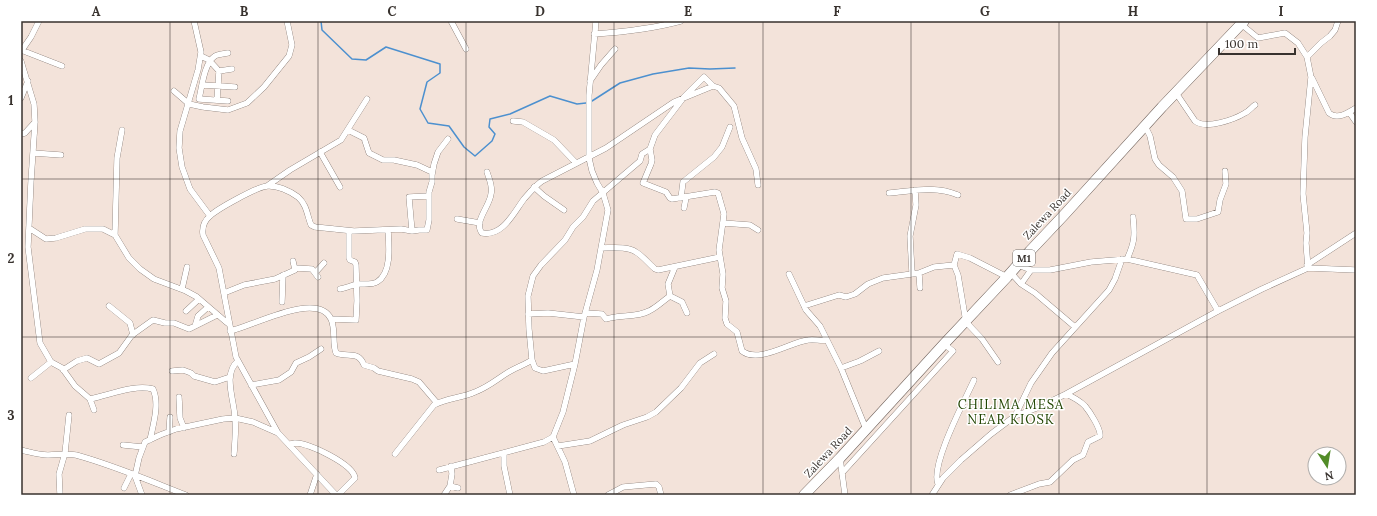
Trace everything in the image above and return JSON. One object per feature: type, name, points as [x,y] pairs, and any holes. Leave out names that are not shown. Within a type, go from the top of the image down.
[{"type":"highway","name":"Zalewa Road","points":[[804,495],[966,322],[1242,22]]},
{"type":"street","points":[[39,21],[31,38],[22,50],[62,66]]},
{"type":"street","points":[[194,21],[201,56],[189,104],[180,131],[179,148],[182,167],[190,189],[210,216]]},
{"type":"street","points":[[174,91],[189,104],[228,110],[247,103],[264,87],[289,56],[292,46],[287,21]]},
{"type":"street","points":[[451,21],[466,49]]},
{"type":"street","points":[[439,470],[544,442],[553,438],[563,412],[597,270],[608,210],[589,158],[590,81],[596,21]]},
{"type":"street","points":[[594,34],[618,33],[681,21]]},
{"type":"street","points":[[1307,57],[1320,43],[1330,36],[1335,30],[1338,21]]},
{"type":"street","points":[[1242,22],[1258,38],[1285,33],[1298,43],[1307,57],[1312,77],[1329,113],[1332,116],[1340,116],[1356,108]]},
{"type":"street","points":[[590,81],[615,49]]},
{"type":"street","points":[[228,54],[216,55],[210,60],[199,99],[228,101]]},
{"type":"street","points":[[201,56],[210,60],[219,71],[218,100]]},
{"type":"street","points":[[21,61],[34,104],[36,122],[30,182],[28,248],[40,343],[51,362],[63,370],[75,386],[90,399],[94,410]]},
{"type":"street","points":[[219,71],[232,69]]},
{"type":"street","points":[[1308,266],[1306,243],[1307,233],[1303,194],[1305,137],[1312,77]]},
{"type":"street","points":[[758,185],[756,169],[742,138],[734,106],[719,88],[713,86],[704,78],[684,98],[652,140],[650,149],[652,160],[643,184],[666,192],[672,199],[717,192],[724,214],[719,245],[723,274],[722,288],[726,301],[725,318],[727,324],[737,332],[742,351],[754,355],[762,354],[810,340],[820,342],[827,340]]},
{"type":"street","points":[[21,98],[28,81]]},
{"type":"street","points":[[202,85],[235,87]]},
{"type":"street","points":[[487,172],[492,188],[491,196],[480,223],[480,230],[482,233],[486,234],[499,230],[506,224],[534,187],[551,175],[589,158],[606,148],[674,102],[713,86]]},
{"type":"street","points":[[1176,93],[1193,118],[1200,124],[1226,121],[1246,113],[1255,105]]},
{"type":"street","points":[[289,444],[300,444],[338,460],[354,474],[355,478],[337,495],[278,433],[234,352],[219,268],[205,241],[202,231],[203,226],[210,216],[255,190],[267,186],[290,170],[341,140],[367,99]]},
{"type":"street","points":[[1349,112],[1356,122]]},
{"type":"street","points":[[513,121],[523,122],[554,140],[576,163]]},
{"type":"street","points":[[21,134],[25,133],[36,122]]},
{"type":"street","points":[[684,208],[683,182],[714,157],[722,147],[730,126]]},
{"type":"street","points":[[1145,126],[1150,136],[1155,159],[1159,165],[1173,177],[1182,191],[1186,220],[1197,219],[1218,212],[1220,200],[1226,184],[1225,171]]},
{"type":"street","points":[[115,235],[117,158],[122,130]]},
{"type":"street","points":[[348,130],[364,138],[369,153],[383,160],[394,160],[417,165],[432,172]]},
{"type":"street","points":[[267,186],[283,189],[299,198],[307,210],[311,225],[315,227],[349,231],[401,229],[412,231],[427,230],[432,172],[438,152],[448,139]]},
{"type":"street","points":[[575,364],[543,371],[535,368],[532,360],[528,314],[528,296],[533,276],[541,265],[565,240],[573,227],[583,217],[593,201],[640,161],[642,154],[650,149]]},
{"type":"street","points":[[320,152],[340,188]]},
{"type":"street","points":[[33,153],[61,155]]},
{"type":"street","points":[[534,187],[564,210]]},
{"type":"street","points":[[889,193],[935,189],[958,195]]},
{"type":"street","points":[[915,190],[916,205],[910,236],[915,273],[920,288]]},
{"type":"street","points":[[412,231],[409,197],[429,196]]},
{"type":"street","points":[[1015,416],[1032,383],[1052,353],[1109,290],[1133,246],[1135,237],[1134,217]]},
{"type":"street","points":[[457,219],[480,223]]},
{"type":"street","points":[[723,223],[750,225],[758,230]]},
{"type":"street","points":[[29,228],[46,239],[56,238],[78,230],[103,229],[115,235],[129,258],[140,269],[154,279],[182,289],[199,299],[229,324]]},
{"type":"street","points":[[340,289],[377,282],[385,272],[388,263],[388,230]]},
{"type":"street","points":[[331,319],[356,320],[355,263],[349,258],[349,231]]},
{"type":"street","points":[[932,495],[938,484],[961,460],[991,434],[1015,416],[1037,408],[1066,394],[1218,311],[1308,266],[1356,233]]},
{"type":"street","points":[[601,248],[633,250],[658,270],[720,257]]},
{"type":"street","points":[[998,362],[982,339],[966,322],[958,275],[954,265],[956,254],[1012,272],[1050,270],[1080,264],[1125,259],[1197,275],[1218,311]]},
{"type":"street","points":[[224,293],[244,285],[275,279],[295,270],[293,261]]},
{"type":"street","points":[[294,268],[312,269],[316,275],[324,263]]},
{"type":"street","points":[[804,306],[839,295],[846,297],[856,294],[864,287],[883,278],[915,273],[934,267],[954,265]]},
{"type":"street","points":[[1308,266],[1356,270]]},
{"type":"street","points":[[182,289],[187,267]]},
{"type":"street","points":[[670,296],[668,284],[675,267]]},
{"type":"street","points":[[1021,284],[1031,270]]},
{"type":"street","points":[[1012,272],[1021,284],[1036,293],[1075,327]]},
{"type":"street","points":[[789,274],[804,306],[820,326],[841,368],[866,429]]},
{"type":"street","points":[[282,302],[283,275]]},
{"type":"street","points":[[528,314],[602,314],[606,319],[638,315],[649,311],[670,296]]},
{"type":"street","points":[[670,296],[682,302],[687,312]]},
{"type":"street","points":[[186,311],[199,299]]},
{"type":"street","points":[[109,306],[130,322],[133,335]]},
{"type":"street","points":[[195,326],[198,316],[208,307]]},
{"type":"street","points":[[230,331],[256,323],[272,316],[301,308],[319,310],[329,315],[331,319],[335,336],[336,353],[340,355],[355,355],[361,359],[364,365],[378,371],[419,382],[437,403]]},
{"type":"street","points":[[63,370],[77,361],[87,358],[99,364],[119,353],[133,335],[153,320],[165,323],[174,323],[189,329],[217,314]]},
{"type":"street","points":[[842,472],[953,351],[944,344]]},
{"type":"street","points":[[251,385],[279,380],[291,372],[296,363],[321,349]]},
{"type":"street","points":[[841,368],[860,361],[879,350]]},
{"type":"street","points":[[558,446],[590,441],[618,427],[647,417],[656,412],[681,388],[700,363],[714,354]]},
{"type":"street","points":[[395,454],[429,410],[437,403],[464,397],[474,393],[493,384],[507,373],[532,360]]},
{"type":"street","points":[[234,454],[236,418],[230,377],[232,367],[238,361]]},
{"type":"street","points":[[31,378],[51,362]]},
{"type":"street","points":[[172,371],[183,370],[194,376],[215,382],[230,377]]},
{"type":"street","points":[[938,484],[936,474],[943,449],[949,432],[974,380]]},
{"type":"street","points":[[90,399],[146,387],[153,389],[156,395],[156,404],[150,440]]},
{"type":"street","points":[[1010,495],[1039,484],[1050,482],[1073,460],[1083,455],[1088,442],[1100,436],[1100,429],[1084,405],[1066,394]]},
{"type":"street","points":[[179,397],[180,418],[184,428]]},
{"type":"street","points":[[60,495],[59,474],[65,453],[69,415]]},
{"type":"street","points":[[169,432],[170,417]]},
{"type":"street","points":[[124,488],[133,475],[145,442],[169,432],[224,419],[236,418],[253,422],[278,433]]},
{"type":"street","points":[[553,438],[558,446],[569,474],[574,495]]},
{"type":"street","points":[[123,445],[143,447]]},
{"type":"street","points":[[21,450],[49,455],[65,453],[75,455],[186,495]]},
{"type":"street","points":[[504,452],[504,466],[510,495]]},
{"type":"street","points":[[840,458],[845,495]]},
{"type":"street","points":[[444,495],[450,486],[452,474],[451,466]]},
{"type":"street","points":[[310,495],[317,474]]},
{"type":"street","points":[[133,475],[142,495]]},
{"type":"street","points":[[608,495],[623,486],[656,484],[659,487],[661,495]]},
{"type":"street","points":[[450,486],[458,488]]},
{"type":"waterway","points":[[321,21],[322,30],[352,59],[366,60],[386,47],[440,64],[440,73],[427,82],[420,109],[428,123],[449,126],[464,147],[475,156],[492,141],[495,134],[489,127],[490,119],[510,114],[550,96],[577,104],[586,103]]},
{"type":"waterway","points":[[592,101],[620,83],[653,74],[689,68],[735,68]]},
{"type":"district","name":"CHILIMA MESA NEAR KIOSK","points":[[1011,412]]}]
